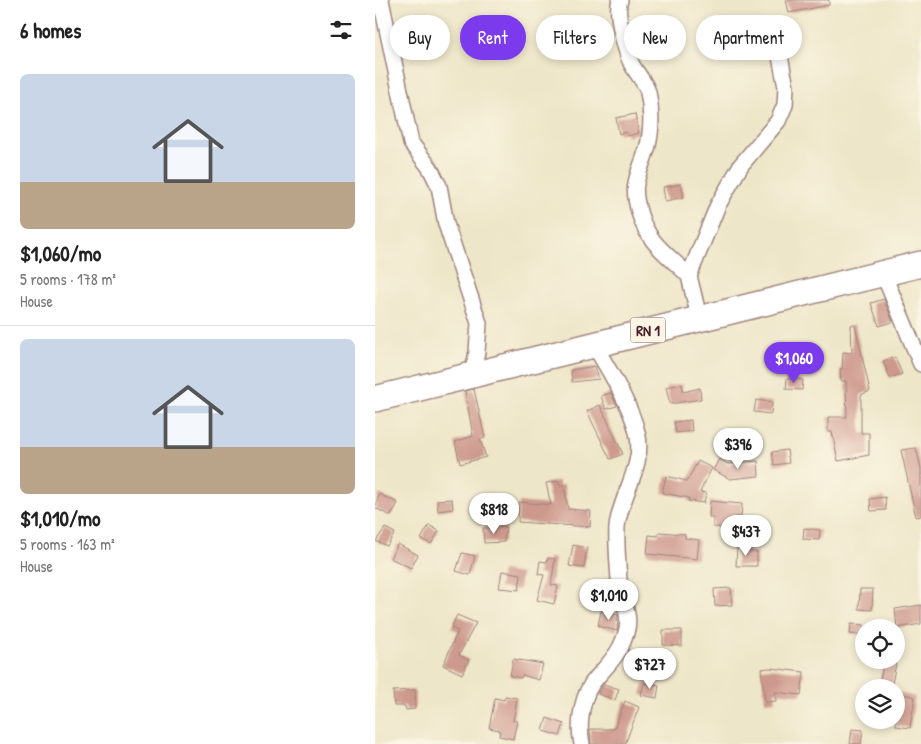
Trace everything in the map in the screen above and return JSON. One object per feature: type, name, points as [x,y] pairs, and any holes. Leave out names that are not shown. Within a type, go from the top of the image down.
[{"type":"main road","name":"RN 1","points":[[375,399],[472,376],[699,317],[921,264]]},
{"type":"street","points":[[381,0],[411,143],[430,168],[439,186],[446,224],[479,323],[477,352],[472,376]]},
{"type":"street","points":[[620,0],[621,30],[631,62],[648,90],[651,116],[647,148],[635,177],[635,189],[640,216],[653,242],[689,276],[699,317]]},
{"type":"street","points":[[689,276],[718,205],[741,165],[778,121],[785,105],[786,87],[781,60]]},
{"type":"street","points":[[883,273],[921,364]]},
{"type":"street","points":[[582,744],[580,724],[590,686],[621,646],[629,621],[619,581],[616,548],[617,525],[638,453],[637,432],[618,389],[593,344]]},
{"type":"building","points":[[786,0],[829,0],[829,5],[789,13]]},
{"type":"building","points":[[635,114],[639,133],[627,136],[626,132],[619,134],[616,118]]},
{"type":"building","points":[[681,184],[684,197],[665,201],[663,187]]},
{"type":"building","points":[[884,299],[893,322],[879,326],[871,303]]},
{"type":"building","points":[[851,325],[855,325],[870,391],[861,395],[861,433],[869,433],[869,455],[838,461],[832,432],[828,432],[828,417],[847,417],[846,381],[841,381],[840,369],[842,369],[843,352],[852,353]]},
{"type":"building","points":[[895,357],[902,374],[890,378],[883,361]]},
{"type":"building","points":[[595,366],[599,379],[572,382],[571,370]]},
{"type":"building","points":[[787,378],[803,380],[802,390],[786,389]]},
{"type":"building","points":[[682,384],[683,392],[700,388],[701,399],[670,404],[666,387]]},
{"type":"building","points":[[474,389],[485,438],[480,439],[486,457],[460,464],[455,442],[473,436],[465,391]]},
{"type":"building","points":[[611,393],[617,406],[606,409],[601,396]]},
{"type":"building","points":[[756,400],[772,402],[771,414],[754,412]]},
{"type":"building","points":[[600,405],[623,454],[610,459],[587,411]]},
{"type":"building","points":[[691,420],[692,431],[676,433],[674,422]]},
{"type":"building","points":[[916,448],[921,468],[921,516],[916,517],[901,450]]},
{"type":"building","points":[[787,450],[789,463],[774,465],[772,452]]},
{"type":"building","points":[[719,459],[728,464],[758,461],[759,476],[730,479],[713,470]]},
{"type":"building","points":[[698,461],[712,468],[700,492],[706,493],[704,503],[688,501],[689,498],[662,493],[666,476],[687,481]]},
{"type":"building","points":[[559,481],[559,485],[564,485],[568,509],[591,511],[590,527],[518,522],[519,502],[551,505],[546,483]]},
{"type":"building","points":[[379,494],[398,503],[391,516],[375,508]]},
{"type":"building","points":[[885,497],[886,510],[871,511],[870,499]]},
{"type":"building","points":[[452,499],[453,509],[438,511],[437,500]]},
{"type":"building","points":[[710,501],[742,504],[741,518],[737,517],[736,528],[713,527],[713,518],[709,517]]},
{"type":"building","points":[[429,525],[439,531],[431,544],[421,539]]},
{"type":"building","points":[[506,527],[504,542],[484,543],[483,528]]},
{"type":"building","points":[[385,528],[395,533],[387,546],[376,541]]},
{"type":"building","points":[[804,528],[820,530],[819,540],[803,539]]},
{"type":"building","points":[[659,532],[685,534],[685,538],[699,540],[697,559],[647,554],[649,535],[658,536]]},
{"type":"building","points":[[398,544],[418,555],[411,568],[390,558]]},
{"type":"building","points":[[573,545],[587,548],[584,568],[569,566]]},
{"type":"building","points":[[737,547],[749,547],[749,552],[757,552],[757,566],[736,566]]},
{"type":"building","points":[[462,553],[475,556],[470,575],[456,571]]},
{"type":"building","points":[[548,558],[555,559],[551,585],[558,586],[554,604],[537,600],[544,575],[538,574],[540,561],[547,562]]},
{"type":"building","points":[[502,571],[521,574],[519,590],[499,588]]},
{"type":"building","points":[[731,588],[732,605],[715,606],[714,589]]},
{"type":"building","points":[[860,589],[873,589],[872,610],[859,609]]},
{"type":"building","points":[[921,605],[921,624],[905,627],[905,619],[896,619],[895,609]]},
{"type":"building","points":[[601,611],[618,615],[617,631],[598,626]]},
{"type":"building","points":[[457,615],[476,623],[459,655],[469,660],[462,674],[443,665],[458,631],[451,628]]},
{"type":"building","points":[[851,624],[855,624],[855,634],[850,634]]},
{"type":"building","points":[[663,630],[682,630],[682,646],[663,645]]},
{"type":"building","points":[[513,659],[543,664],[539,680],[522,675],[521,678],[510,676]]},
{"type":"building","points":[[770,668],[804,672],[801,695],[775,692],[776,701],[765,702],[761,669]]},
{"type":"building","points":[[882,669],[895,669],[893,679],[880,679]]},
{"type":"building","points":[[644,683],[659,685],[657,698],[641,695]]},
{"type":"building","points":[[604,684],[619,689],[615,700],[598,694]]},
{"type":"building","points":[[415,690],[415,709],[406,710],[405,706],[394,706],[393,691]]},
{"type":"building","points":[[905,694],[915,697],[910,728],[905,727]]},
{"type":"building","points":[[505,696],[517,698],[513,721],[517,721],[513,739],[499,736],[500,730],[489,728],[495,698],[504,700]]},
{"type":"building","points":[[625,701],[639,707],[625,744],[591,744],[590,729],[614,729]]},
{"type":"building","points":[[547,718],[564,724],[560,736],[543,731]]},
{"type":"building","points":[[852,729],[863,730],[861,744],[850,744]]}]
